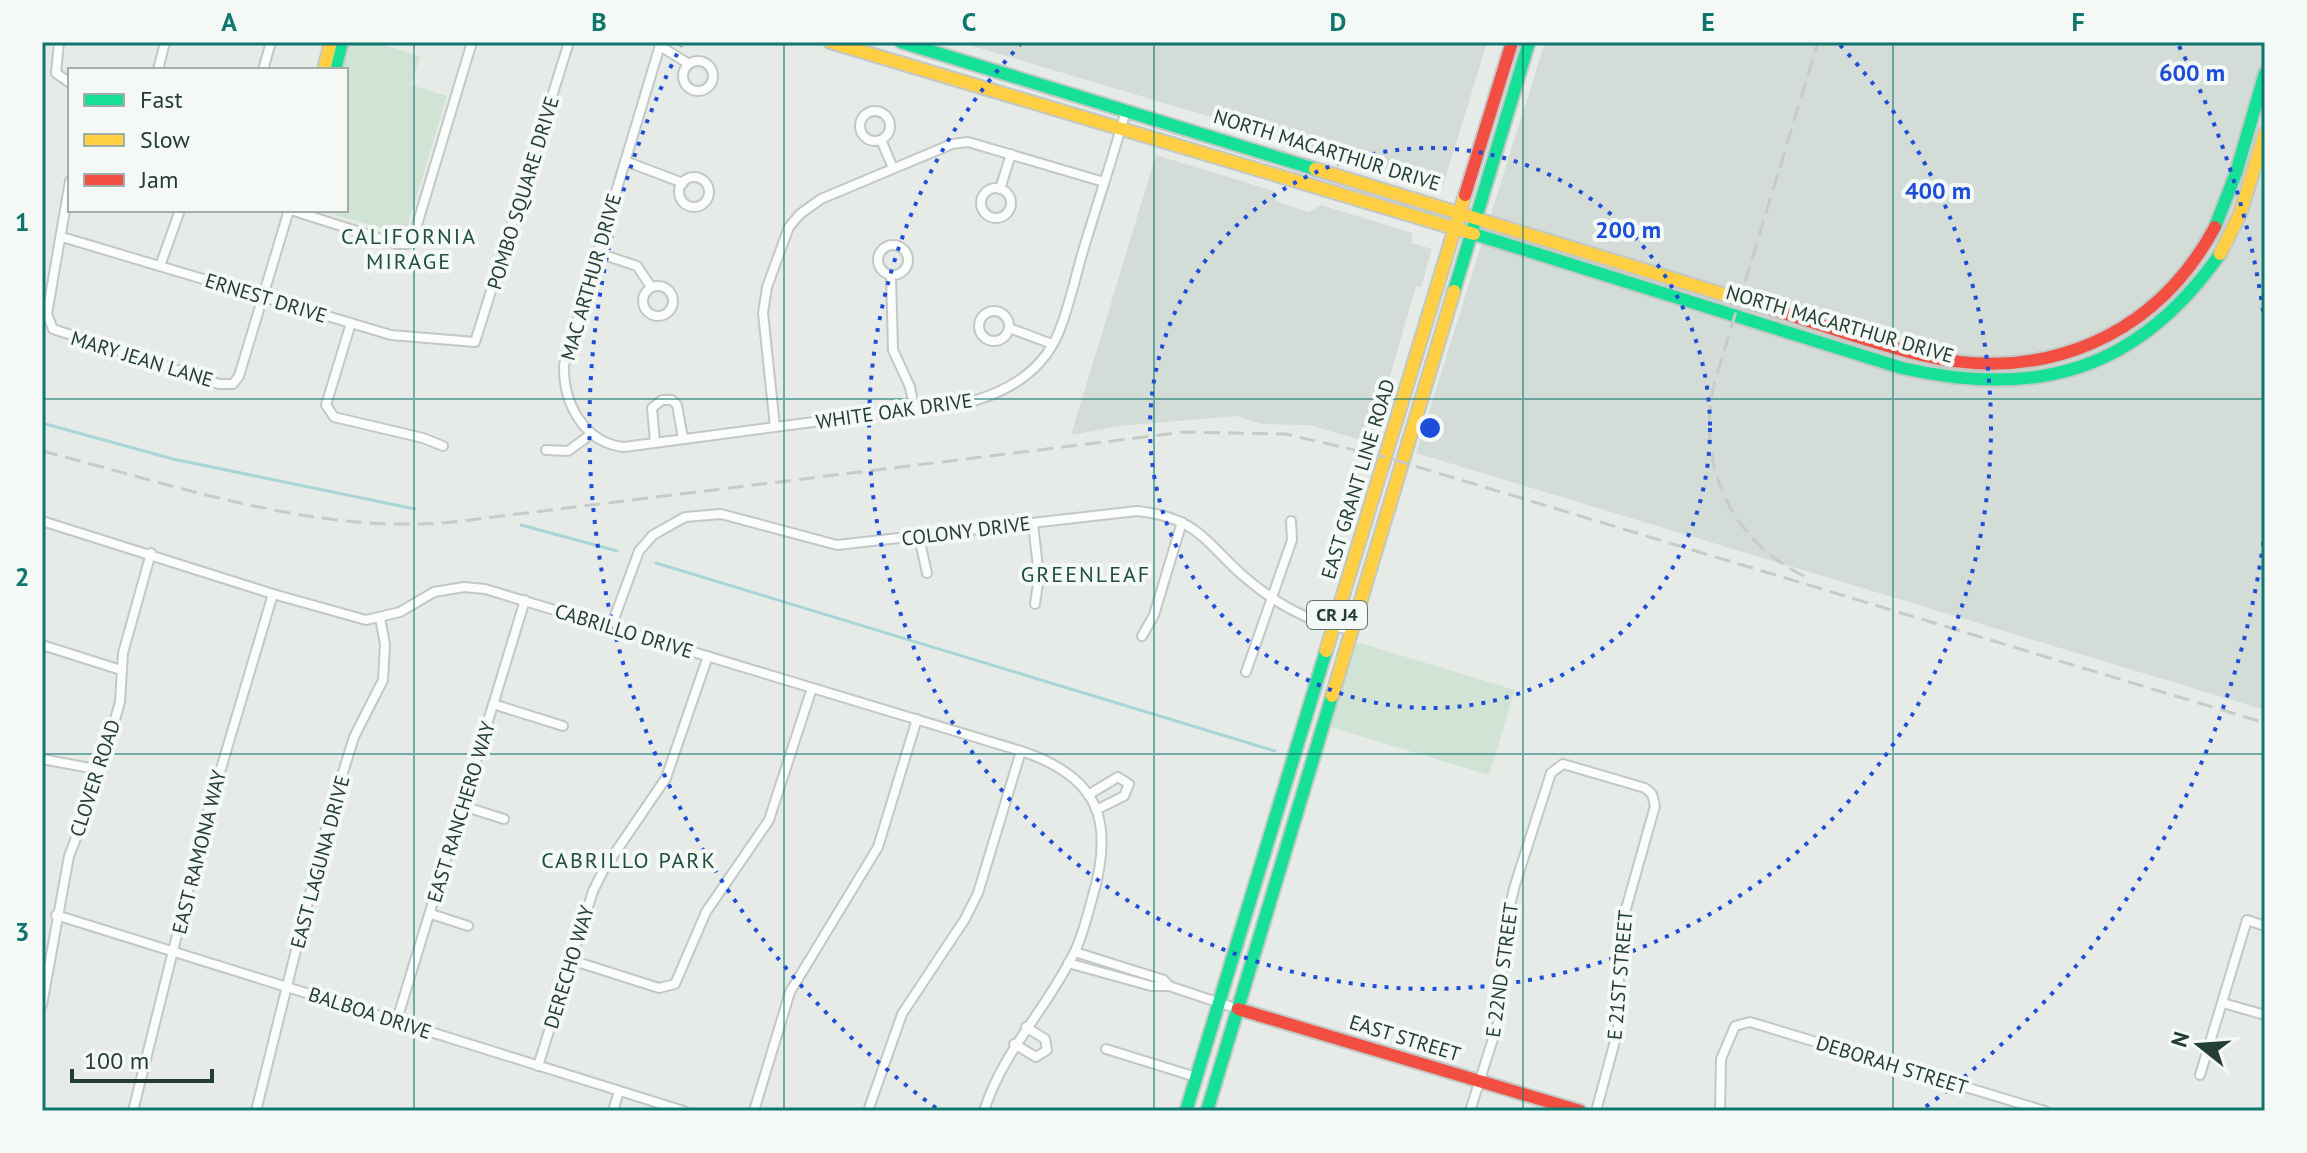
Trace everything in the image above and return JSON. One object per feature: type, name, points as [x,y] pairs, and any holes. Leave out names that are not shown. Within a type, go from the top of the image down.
[{"type":"main road","points":[[324,68],[331,42]]},
{"type":"main road","points":[[336,68],[342,42]]},
{"type":"main road","name":"NORTH MACARTHUR DRIVE","points":[[830,42],[1943,377],[2006,383],[2066,372],[2129,345],[2157,326],[2199,284],[2233,229],[2265,133]]},
{"type":"main road","name":"NORTH MACARTHUR DRIVE","points":[[901,42],[1955,362],[1991,366],[2025,364],[2091,344],[2151,309],[2199,256],[2224,205],[2265,73]]},
{"type":"main road","name":"EAST GRANT LINE ROAD","points":[[1186,1111],[1512,42]]},
{"type":"main road","name":"EAST GRANT LINE ROAD","points":[[1207,1111],[1529,42]]},
{"type":"main road","name":"EAST STREET","points":[[1238,1009],[1580,1111]]},
{"type":"street","points":[[59,42],[56,73],[68,83]]},
{"type":"street","points":[[158,68],[165,42]]},
{"type":"street","points":[[264,68],[271,42]]},
{"type":"street","points":[[296,212],[397,244],[408,244],[414,235],[472,42]]},
{"type":"street","name":"POMBO SQUARE DRIVE","points":[[475,342],[569,42]]},
{"type":"street","name":"MAC ARTHUR DRIVE","points":[[590,435],[569,400],[563,383],[564,365],[660,44],[689,64]]},
{"type":"street","name":"WHITE OAK DRIVE","points":[[590,435],[608,445],[655,442],[915,412],[992,396],[1035,368],[1052,344],[1126,110]]},
{"type":"street","points":[[881,140],[893,168]]},
{"type":"street","points":[[775,427],[763,313],[767,287],[782,242],[800,214],[812,204],[952,144],[968,142],[1104,182]]},
{"type":"street","points":[[1000,189],[1011,154]]},
{"type":"street","points":[[625,161],[683,183]]},
{"type":"street","points":[[62,237],[68,195]]},
{"type":"street","points":[[160,266],[179,212]]},
{"type":"street","points":[[261,297],[289,212]]},
{"type":"street","name":"ERNEST DRIVE","points":[[62,237],[391,335],[475,342]]},
{"type":"street","name":"MARY JEAN LANE","points":[[62,237],[47,314],[53,329],[219,384],[233,384],[239,376],[261,297]]},
{"type":"street","points":[[598,253],[637,266],[651,287]]},
{"type":"street","points":[[891,275],[893,350],[910,387],[915,412]]},
{"type":"street","points":[[351,323],[326,405],[334,417],[423,438],[443,446]]},
{"type":"street","points":[[1009,328],[1052,344]]},
{"type":"street","points":[[655,442],[652,408],[662,400],[672,400],[677,405],[683,438]]},
{"type":"street","points":[[546,450],[568,451],[590,435]]},
{"type":"street","name":"COLONY DRIVE","points":[[611,627],[639,551],[653,535],[685,517],[721,514],[837,545],[1137,511],[1182,522],[1205,535],[1241,573],[1295,613],[1333,628],[1352,630]]},
{"type":"street","name":"CABRILLO DRIVE","points":[[42,521],[345,616],[380,618],[446,589],[485,589],[1021,751],[1063,767],[1088,795],[1096,810],[1104,849],[1100,872],[1075,952],[1014,1044],[984,1111]]},
{"type":"street","points":[[1246,672],[1274,599],[1292,540],[1291,521]]},
{"type":"street","points":[[1142,636],[1154,615],[1182,522]]},
{"type":"street","points":[[1033,524],[1039,576],[1035,604]]},
{"type":"street","points":[[919,537],[927,573]]},
{"type":"street","name":"CLOVER ROAD","points":[[42,1005],[69,856],[101,770],[120,702],[121,670],[132,612],[151,553]]},
{"type":"street","name":"EAST RAMONA WAY","points":[[133,1111],[209,806],[273,594]]},
{"type":"street","name":"EAST RANCHERO WAY","points":[[396,1023],[525,600]]},
{"type":"street","name":"EAST LAGUNA DRIVE","points":[[256,1111],[316,867],[354,737],[383,680],[385,644],[380,618]]},
{"type":"street","points":[[42,645],[121,670]]},
{"type":"street","name":"DERECHO WAY","points":[[538,1066],[593,891],[604,869],[666,778],[677,754],[708,656]]},
{"type":"street","points":[[571,960],[659,988],[675,984],[706,912],[769,820],[812,688]]},
{"type":"street","points":[[493,704],[563,726]]},
{"type":"street","points":[[754,1111],[790,992],[878,847],[917,719]]},
{"type":"street","points":[[868,1111],[902,1014],[965,919],[978,893],[1021,751]]},
{"type":"street","points":[[42,759],[101,770]]},
{"type":"street","name":"E 21ST STREET","points":[[1548,783],[1556,767],[1570,765],[1645,788],[1652,794],[1655,806],[1620,930],[1618,1030],[1596,1111]]},
{"type":"street","points":[[1088,795],[1118,777],[1129,784],[1124,796],[1096,810]]},
{"type":"street","name":"E 22ND STREET","points":[[1470,1111],[1499,1020],[1508,915],[1548,783]]},
{"type":"street","points":[[463,806],[504,819]]},
{"type":"street","points":[[431,914],[468,926]]},
{"type":"street","name":"BALBOA DRIVE","points":[[56,915],[684,1111]]},
{"type":"street","points":[[2200,1075],[2247,920],[2265,926]]},
{"type":"street","points":[[1075,952],[1164,980],[1169,986]]},
{"type":"street","points":[[1068,963],[1151,986],[1169,986]]},
{"type":"street","name":"EAST STREET","points":[[1169,986],[1238,1009]]},
{"type":"street","points":[[2223,1003],[2265,1015]]},
{"type":"street","name":"DEBORAH STREET","points":[[1720,1111],[1721,1059],[1730,1033],[1739,1024],[1750,1022],[2045,1111]]},
{"type":"street","points":[[1014,1044],[1036,1057],[1047,1050],[1045,1039],[1026,1027]]},
{"type":"street","points":[[1106,1049],[1196,1077]]},
{"type":"street","points":[[613,1111],[619,1091]]},
{"type":"shaded area","points":[[959,42],[1487,42],[1443,186]]},
{"type":"shaded area","points":[[1545,42],[2265,42],[2265,710],[1416,453]]},
{"type":"shaded area","points":[[1156,155],[1274,191],[1277,202],[1309,212],[1321,205],[1413,233],[1411,243],[1432,249],[1421,287],[1416,286],[1371,443],[1309,425],[1262,424],[1236,416],[1120,426],[1071,435]]},
{"type":"green space","points":[[348,42],[374,42],[420,56],[411,85],[447,96],[407,228],[400,233],[323,212],[348,212],[348,68],[341,68]]},
{"type":"green space","points":[[1355,644],[1515,690],[1489,775],[1330,727]]},
{"type":"waterway","points":[[42,423],[173,459],[415,509]]},
{"type":"waterway","points":[[521,525],[617,551]]},
{"type":"waterway","points":[[656,563],[1275,751]]},
{"type":"railway","points":[[1804,576],[1778,561],[1756,541],[1724,495],[1710,440],[1710,411],[1715,381],[1818,42]]},
{"type":"railway","points":[[42,451],[245,504],[349,521],[401,524],[453,522],[1185,432],[1285,434],[1385,457],[2265,723]]},
{"type":"traffic: fast","points":[[336,68],[342,42]]},
{"type":"traffic: fast","points":[[901,42],[1315,169]]},
{"type":"traffic: fast","points":[[1454,291],[1529,42]]},
{"type":"traffic: fast","points":[[2215,227],[2236,173],[2265,73]]},
{"type":"traffic: fast","points":[[1474,234],[1902,368],[1951,377],[1997,380],[2040,376],[2081,366],[2119,350],[2155,326],[2188,294],[2220,254]]},
{"type":"traffic: fast","points":[[1186,1111],[1326,651]]},
{"type":"traffic: fast","points":[[1207,1111],[1332,696]]},
{"type":"traffic: slow","points":[[324,68],[331,42]]},
{"type":"traffic: slow","points":[[830,42],[1474,234]]},
{"type":"traffic: slow","points":[[2220,254],[2240,214],[2265,133]]},
{"type":"traffic: slow","points":[[1315,169],[1758,305]]},
{"type":"traffic: slow","points":[[1326,651],[1465,195]]},
{"type":"traffic: slow","points":[[1332,696],[1454,291]]},
{"type":"traffic: jam","points":[[1465,195],[1512,42]]},
{"type":"traffic: jam","points":[[1758,305],[1921,355],[1966,362],[2010,363],[2052,357],[2091,344],[2128,324],[2161,298],[2190,266],[2215,227]]},
{"type":"traffic: jam","points":[[1238,1009],[1580,1111]]},
{"type":"district","name":"CALIFORNIA MIRAGE","points":[[409,248]]},
{"type":"district","name":"GREENLEAF","points":[[1086,574]]},
{"type":"district","name":"CABRILLO PARK","points":[[629,860]]}]
